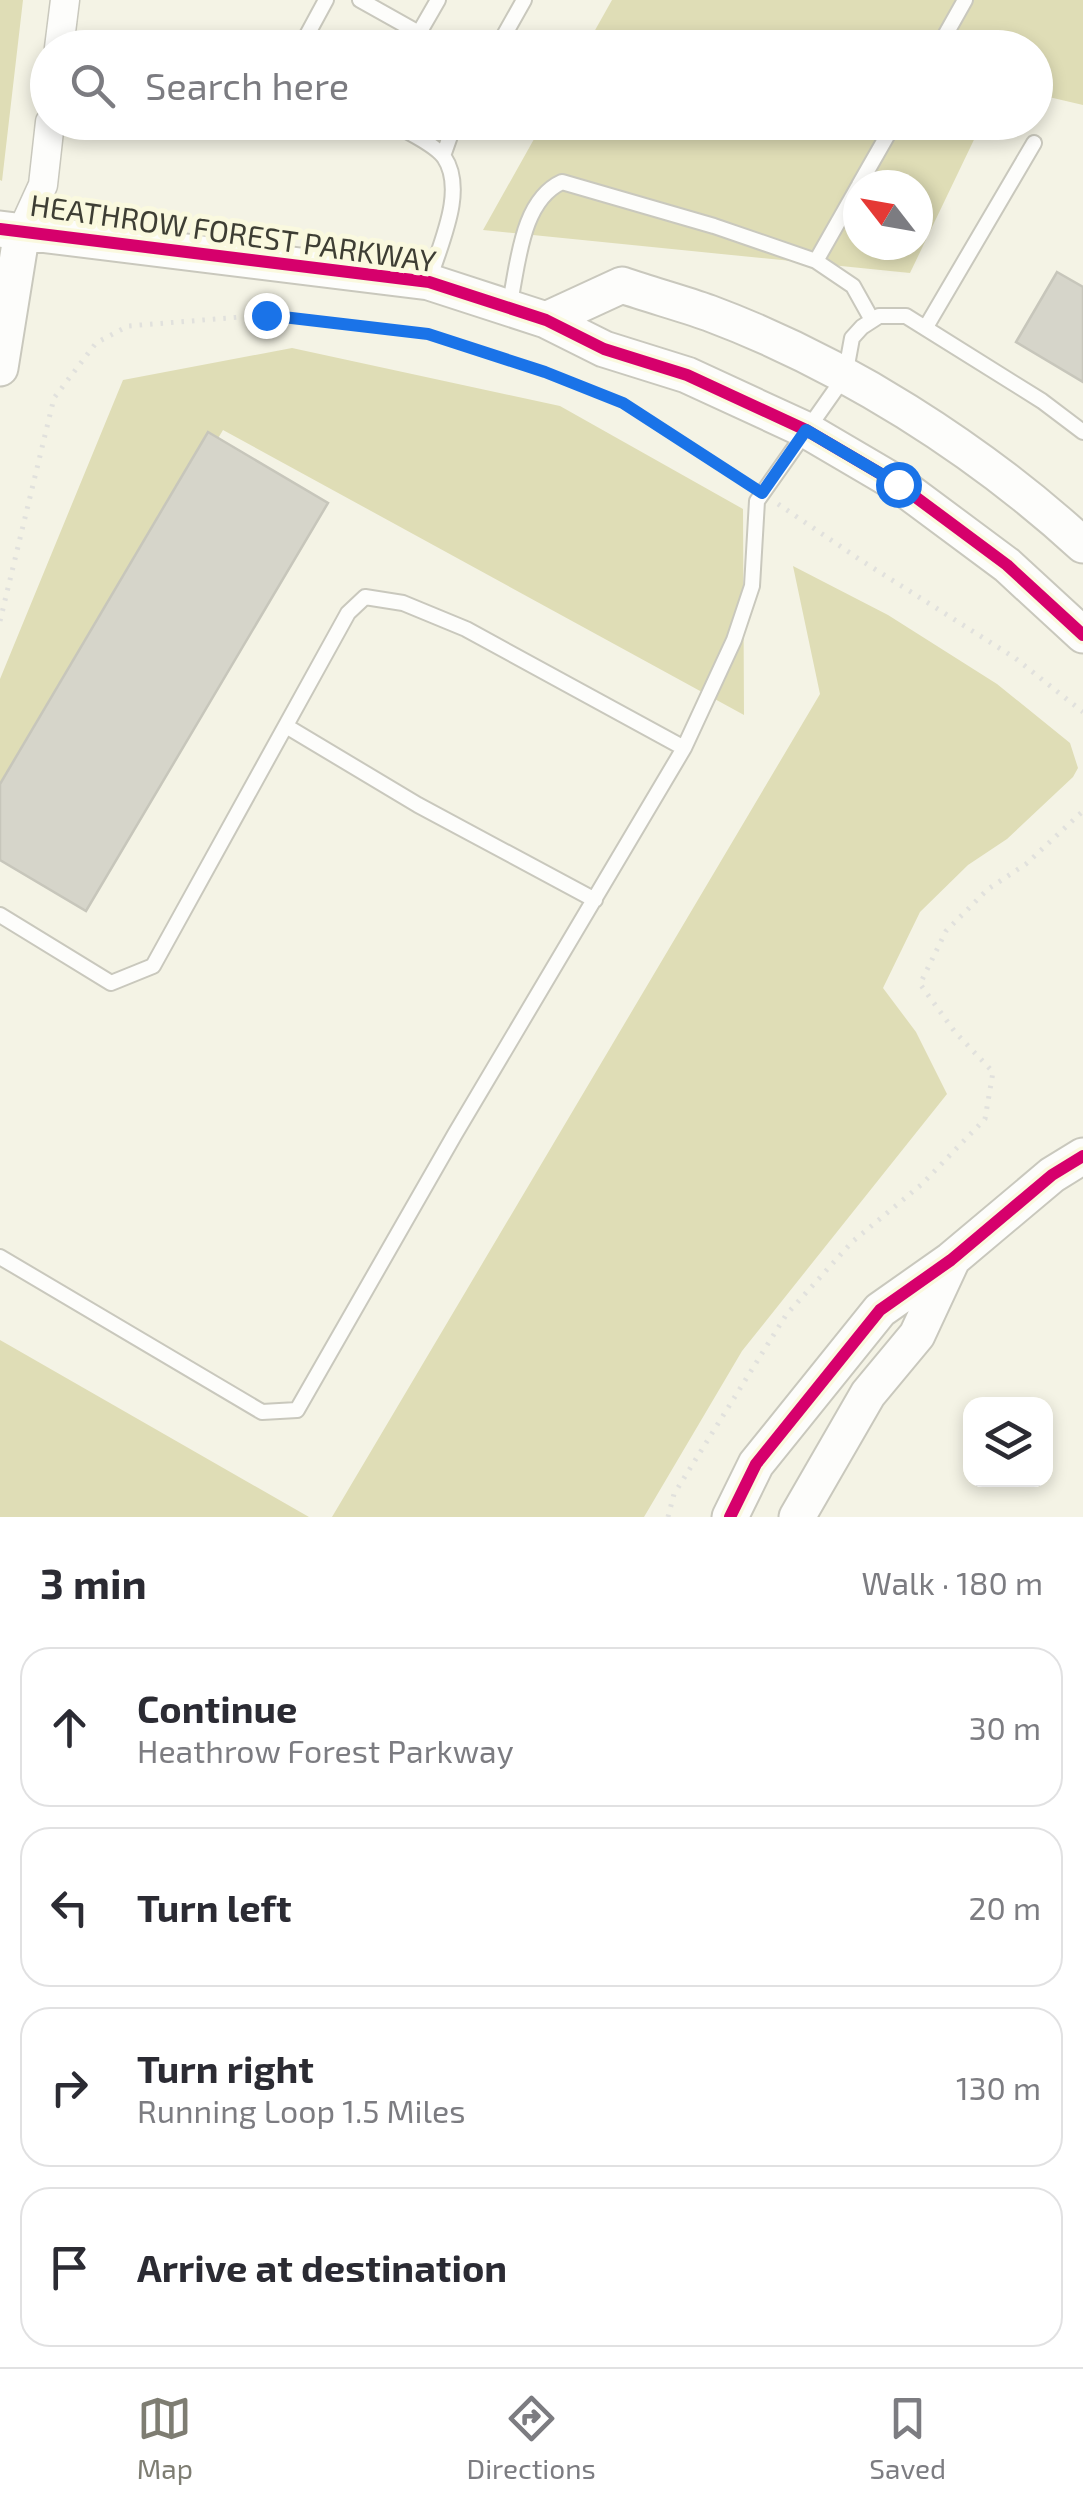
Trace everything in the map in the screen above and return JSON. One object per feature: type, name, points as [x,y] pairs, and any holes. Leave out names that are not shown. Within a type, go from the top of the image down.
[{"type":"street","points":[[61,30],[65,0]]},
{"type":"street","points":[[0,368],[11,230],[43,185],[48,140]]},
{"type":"street","name":"HEATHROW FOREST PARKWAY","points":[[11,230],[429,282],[546,320],[604,349],[687,376],[806,430],[898,484],[955,525],[1007,565],[1083,635]]},
{"type":"street","points":[[546,320],[622,286],[711,314],[845,376],[934,429],[1049,514],[1083,546]]},
{"type":"street","points":[[730,1517],[756,1464],[880,1310],[952,1260],[1052,1175],[1083,1156]]},
{"type":"street","points":[[797,1517],[868,1394],[916,1334],[952,1260]]},
{"type":"lane","points":[[310,30],[326,0]]},
{"type":"lane","points":[[360,0],[413,30]]},
{"type":"lane","points":[[420,30],[438,0]]},
{"type":"lane","points":[[507,30],[524,0]]},
{"type":"lane","points":[[948,30],[964,0]]},
{"type":"lane","points":[[418,140],[443,156]]},
{"type":"lane","points":[[429,282],[454,194],[443,156],[449,140]]},
{"type":"lane","points":[[868,170],[885,140]]},
{"type":"lane","points":[[926,327],[1034,143]]},
{"type":"lane","points":[[509,308],[526,229],[535,206],[550,188],[562,182],[714,226],[816,261],[853,286],[872,320]]},
{"type":"lane","points":[[816,261],[843,214]]},
{"type":"lane","points":[[0,1256],[262,1412],[296,1410],[684,748],[734,640],[752,586],[757,501],[845,376],[852,338],[879,316],[906,316],[1042,401],[1083,432]]},
{"type":"lane","points":[[0,915],[111,983],[152,966],[348,614],[365,597],[403,603],[466,629],[684,748]]},
{"type":"lane","points":[[286,726],[418,806],[595,900]]},
{"type":"path","points":[[0,621],[54,398],[96,343],[128,326],[266,315],[428,334],[545,372],[623,403],[1015,658],[1083,712]]},
{"type":"path","points":[[668,1517],[674,1494],[786,1315],[852,1242],[922,1184],[985,1119],[993,1072],[920,984],[946,931],[1083,810]]},
{"type":"shaded area","points":[[0,0],[23,0],[2,181],[0,180]]},
{"type":"shaded area","points":[[612,0],[1083,0],[1083,105],[1053,98],[1053,30],[595,30]]},
{"type":"shaded area","points":[[533,140],[974,140],[933,225],[933,170],[843,170],[843,260],[916,260],[910,273],[483,230]]},
{"type":"shaded area","points":[[292,348],[560,406],[743,509],[744,715],[223,430],[0,805],[0,679],[123,380]]},
{"type":"shaded area","points":[[793,566],[888,615],[997,684],[1070,743],[1078,768],[1007,839],[968,865],[920,912],[883,988],[916,1032],[947,1094],[742,1351],[644,1517],[332,1517],[820,694]]},
{"type":"shaded area","points":[[0,1340],[309,1517],[0,1517]]},
{"type":"building","points":[[1057,272],[1083,287],[1083,382],[1016,342]]},
{"type":"building","points":[[208,432],[328,503],[86,911],[0,860],[0,784]]},
{"type":"cycle path","points":[[0,229],[429,282],[546,320],[604,349],[687,375],[806,430],[898,484],[1007,565],[1083,635]]},
{"type":"cycle path","points":[[730,1517],[756,1464],[880,1310],[951,1260],[1052,1175],[1083,1156]]},
{"type":"route","points":[[266,315],[428,334],[545,372],[623,403],[762,493],[806,430],[898,484]]}]
